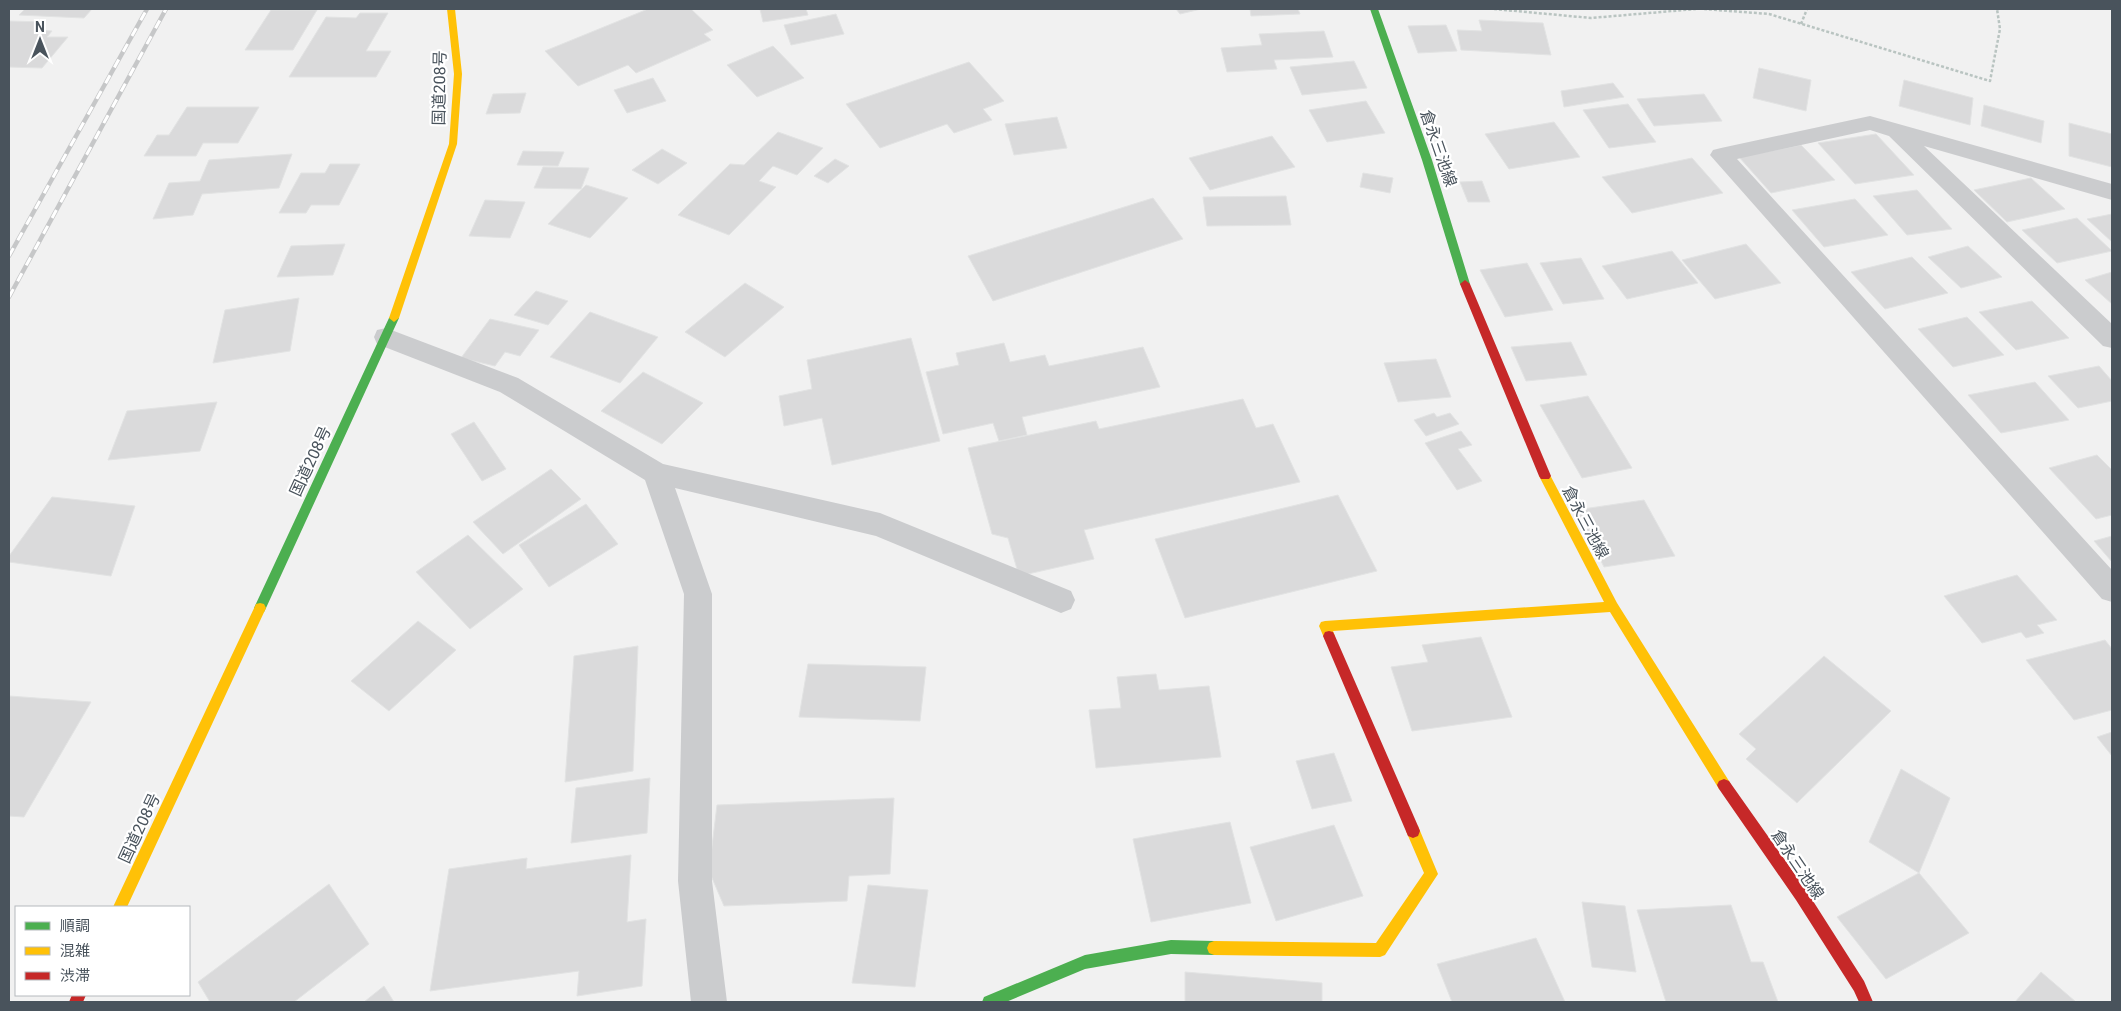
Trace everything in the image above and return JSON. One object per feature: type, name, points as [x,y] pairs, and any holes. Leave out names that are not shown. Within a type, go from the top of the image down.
[{"type":"main road","name":"国道208号","points":[[120,906],[386,337],[453,144],[458,74],[451,9]]},
{"type":"main road","name":"倉永三池線","points":[[1374,9],[1427,160],[1461,274],[1552,493],[1613,607],[1710,765],[1801,895],[1859,986],[1866,1002]]},
{"type":"main road","points":[[989,1002],[1085,962],[1171,947],[1380,950],[1431,874],[1325,626],[1613,607]]},
{"type":"street","points":[[2112,192],[1870,123],[1721,156],[2112,590]]},
{"type":"street","points":[[1895,130],[2112,339]]},
{"type":"street","points":[[386,337],[509,385],[656,473],[880,525],[1061,600]]},
{"type":"street","points":[[656,473],[698,594],[695,881],[709,1002]]},
{"type":"path","points":[[1494,9],[1591,18],[1696,9]]},
{"type":"path","points":[[1704,9],[1769,14],[1990,82],[2000,29],[1997,9]]},
{"type":"path","points":[[1801,24],[1807,9]]},
{"type":"building","points":[[25,9],[92,9],[84,18],[19,15]]},
{"type":"building","points":[[648,9],[691,9],[713,30],[704,34],[711,40],[636,73],[628,65],[578,86],[545,51]]},
{"type":"building","points":[[760,9],[806,9],[808,15],[763,22]]},
{"type":"building","points":[[1176,9],[1201,9],[1180,14]]},
{"type":"building","points":[[1250,9],[1298,9],[1300,14],[1251,16]]},
{"type":"building","points":[[271,10],[317,10],[293,50],[245,50]]},
{"type":"building","points":[[360,13],[388,13],[366,51],[391,51],[376,77],[289,77],[326,17],[356,18]]},
{"type":"building","points":[[836,14],[844,34],[791,45],[784,25]]},
{"type":"building","points":[[1479,20],[1543,23],[1551,55],[1461,50],[1457,30],[1482,31]]},
{"type":"building","points":[[9,21],[44,22],[37,30],[52,31],[47,37],[68,37],[42,68],[9,67]]},
{"type":"building","points":[[1446,25],[1457,51],[1418,53],[1408,26]]},
{"type":"building","points":[[1324,31],[1333,57],[1274,60],[1277,69],[1227,72],[1221,48],[1262,45],[1259,34]]},
{"type":"building","points":[[773,46],[804,78],[757,97],[727,65]]},
{"type":"building","points":[[1354,61],[1367,88],[1302,95],[1290,67]]},
{"type":"building","points":[[969,62],[1004,101],[983,109],[992,120],[954,133],[947,124],[880,148],[846,104]]},
{"type":"building","points":[[1759,68],[1811,80],[1806,111],[1753,98]]},
{"type":"building","points":[[653,78],[666,101],[627,113],[614,90]]},
{"type":"building","points":[[1904,80],[1973,98],[1970,125],[1899,106]]},
{"type":"building","points":[[1613,83],[1624,97],[1564,107],[1561,91]]},
{"type":"building","points":[[526,93],[520,113],[486,114],[493,94]]},
{"type":"building","points":[[1704,94],[1722,121],[1654,126],[1637,99]]},
{"type":"building","points":[[1366,101],[1385,133],[1327,142],[1309,110]]},
{"type":"building","points":[[1628,104],[1656,142],[1609,148],[1583,110]]},
{"type":"building","points":[[1984,105],[2044,121],[2041,143],[1981,126]]},
{"type":"building","points":[[187,107],[259,107],[238,143],[203,143],[196,156],[144,156],[157,135],[169,135]]},
{"type":"building","points":[[1057,117],[1067,148],[1014,155],[1005,124]]},
{"type":"building","points":[[1554,122],[1580,157],[1509,169],[1485,134]]},
{"type":"building","points":[[2069,123],[2112,134],[2112,167],[2069,156]]},
{"type":"building","points":[[778,132],[823,148],[797,175],[773,166],[759,181],[776,187],[729,235],[678,215],[730,164],[744,165]]},
{"type":"building","points":[[1876,134],[1914,175],[1855,184],[1818,143]]},
{"type":"building","points":[[1272,136],[1295,167],[1210,190],[1189,158]]},
{"type":"building","points":[[1801,145],[1835,180],[1771,193],[1739,157]]},
{"type":"building","points":[[662,149],[687,163],[658,184],[632,170]]},
{"type":"building","points":[[523,151],[564,152],[558,166],[517,165]]},
{"type":"building","points":[[292,154],[279,188],[202,194],[193,215],[153,219],[169,183],[200,181],[209,160]]},
{"type":"building","points":[[1692,158],[1723,193],[1632,213],[1602,177]]},
{"type":"building","points":[[835,159],[849,166],[828,183],[814,176]]},
{"type":"building","points":[[330,164],[360,164],[339,205],[311,205],[306,213],[279,213],[301,173],[325,173]]},
{"type":"building","points":[[543,167],[589,168],[581,189],[534,188]]},
{"type":"building","points":[[1363,173],[1393,178],[1390,193],[1360,187]]},
{"type":"building","points":[[2031,178],[2065,209],[2007,222],[1974,190]]},
{"type":"building","points":[[1482,181],[1490,202],[1468,202],[1460,182]]},
{"type":"building","points":[[586,185],[628,198],[590,238],[548,224]]},
{"type":"building","points":[[1917,190],[1952,229],[1907,235],[1873,196]]},
{"type":"building","points":[[1286,196],[1291,225],[1207,226],[1203,197]]},
{"type":"building","points":[[1153,198],[1183,239],[993,301],[968,256]]},
{"type":"building","points":[[1855,199],[1888,235],[1824,247],[1792,210]]},
{"type":"building","points":[[485,200],[525,202],[510,238],[469,236]]},
{"type":"building","points":[[2112,214],[2112,242],[2087,219]]},
{"type":"building","points":[[2077,218],[2112,251],[2057,263],[2022,230]]},
{"type":"building","points":[[345,244],[333,275],[277,277],[291,246]]},
{"type":"building","points":[[1746,244],[1781,283],[1715,299],[1682,260]]},
{"type":"building","points":[[1968,246],[2002,277],[1961,288],[1928,257]]},
{"type":"building","points":[[1672,251],[1698,283],[1627,299],[1602,266]]},
{"type":"building","points":[[1912,257],[1948,293],[1885,309],[1851,272]]},
{"type":"building","points":[[1581,258],[1604,299],[1563,304],[1540,263]]},
{"type":"building","points":[[1527,263],[1553,310],[1505,317],[1480,270]]},
{"type":"building","points":[[2112,272],[2112,304],[2085,280]]},
{"type":"building","points":[[745,283],[784,307],[725,357],[685,332]]},
{"type":"building","points":[[536,291],[568,301],[548,325],[514,315]]},
{"type":"building","points":[[299,298],[290,351],[213,363],[225,310]]},
{"type":"building","points":[[2032,301],[2069,338],[2016,350],[1979,312]]},
{"type":"building","points":[[590,312],[658,337],[620,383],[550,357]]},
{"type":"building","points":[[1967,317],[2004,355],[1953,367],[1918,329]]},
{"type":"building","points":[[490,319],[539,330],[520,356],[505,352],[495,366],[461,358]]},
{"type":"building","points":[[911,338],[940,441],[832,465],[822,418],[784,426],[779,396],[812,389],[807,360]]},
{"type":"building","points":[[1571,342],[1587,375],[1526,381],[1511,347]]},
{"type":"building","points":[[1004,343],[1010,362],[1045,355],[1049,366],[1143,347],[1160,387],[1022,417],[1027,435],[999,441],[993,423],[943,434],[926,372],[959,365],[956,353]]},
{"type":"building","points":[[1436,359],[1451,397],[1398,402],[1384,363]]},
{"type":"building","points":[[2099,366],[2112,381],[2112,401],[2078,408],[2048,376]]},
{"type":"building","points":[[643,372],[703,403],[662,444],[601,411]]},
{"type":"building","points":[[2035,382],[2069,420],[2001,433],[1968,395]]},
{"type":"building","points":[[1588,396],[1632,468],[1582,478],[1540,405]]},
{"type":"building","points":[[1243,399],[1256,428],[1273,424],[1300,482],[1084,530],[1094,559],[1019,576],[1008,538],[992,534],[968,448],[1096,421],[1099,429]]},
{"type":"building","points":[[217,402],[200,451],[108,460],[127,411]]},
{"type":"building","points":[[1434,413],[1437,417],[1450,413],[1459,424],[1426,436],[1414,420]]},
{"type":"building","points":[[474,422],[506,469],[482,481],[451,434]]},
{"type":"building","points":[[1461,431],[1472,445],[1458,449],[1482,481],[1457,490],[1425,443]]},
{"type":"building","points":[[2097,455],[2112,470],[2112,515],[2096,519],[2049,468]]},
{"type":"building","points":[[551,469],[581,499],[503,554],[473,522]]},
{"type":"building","points":[[1338,495],[1377,571],[1185,618],[1155,539]]},
{"type":"building","points":[[52,497],[135,506],[111,576],[9,562],[9,556]]},
{"type":"building","points":[[1644,500],[1675,556],[1604,567],[1576,510]]},
{"type":"building","points":[[586,504],[618,544],[549,587],[519,545]]},
{"type":"building","points":[[468,535],[523,589],[470,629],[416,572]]},
{"type":"building","points":[[2112,536],[2112,562],[2094,541]]},
{"type":"building","points":[[2017,575],[2057,620],[2037,625],[2044,633],[2026,638],[2021,632],[1982,643],[1944,596]]},
{"type":"building","points":[[418,621],[456,650],[389,711],[351,681]]},
{"type":"building","points":[[1481,637],[1512,717],[1412,731],[1391,667],[1428,662],[1422,645]]},
{"type":"building","points":[[2105,640],[2112,649],[2112,710],[2074,720],[2026,660]]},
{"type":"building","points":[[638,646],[633,771],[565,782],[574,656]]},
{"type":"building","points":[[1824,656],[1891,711],[1797,803],[1746,759],[1756,749],[1739,734]]},
{"type":"building","points":[[808,664],[926,667],[920,721],[799,717]]},
{"type":"building","points":[[1156,674],[1159,690],[1209,686],[1221,757],[1096,768],[1089,710],[1121,708],[1117,677]]},
{"type":"building","points":[[9,696],[91,702],[24,817],[9,816]]},
{"type":"building","points":[[2112,732],[2112,756],[2097,737]]},
{"type":"building","points":[[1334,753],[1352,801],[1312,809],[1296,761]]},
{"type":"building","points":[[1901,769],[1950,798],[1919,873],[1869,842]]},
{"type":"building","points":[[650,778],[647,833],[571,843],[576,788]]},
{"type":"building","points":[[894,798],[890,874],[849,876],[847,901],[724,906],[709,871],[717,805]]},
{"type":"building","points":[[1230,822],[1251,903],[1151,922],[1133,839]]},
{"type":"building","points":[[1334,825],[1363,896],[1276,921],[1250,847]]},
{"type":"building","points":[[631,855],[627,922],[646,919],[642,986],[577,996],[579,971],[430,991],[449,869],[527,858],[526,869]]},
{"type":"building","points":[[1919,873],[1969,933],[1886,979],[1837,917]]},
{"type":"building","points":[[329,884],[369,944],[294,1002],[210,1002],[198,982]]},
{"type":"building","points":[[868,885],[928,890],[915,987],[852,983]]},
{"type":"building","points":[[1582,902],[1625,906],[1636,972],[1592,967]]},
{"type":"building","points":[[1731,905],[1751,962],[1763,962],[1778,1002],[1666,1002],[1637,910]]},
{"type":"building","points":[[1536,938],[1565,1002],[1452,1002],[1437,964]]},
{"type":"building","points":[[1185,972],[1322,983],[1322,1002],[1185,1002]]},
{"type":"building","points":[[2041,972],[2076,1002],[2015,1002]]},
{"type":"building","points":[[384,986],[394,1002],[364,1002]]},
{"type":"railway","points":[[9,256],[147,9]]},
{"type":"railway","points":[[9,297],[166,9]]},
{"type":"traffic: fast","points":[[1374,9],[1427,160],[1465,284]]},
{"type":"traffic: fast","points":[[260,608],[394,318]]},
{"type":"traffic: fast","points":[[989,1002],[1085,962],[1171,947],[1214,948]]},
{"type":"traffic: slow","points":[[394,318],[453,144],[458,74],[451,9]]},
{"type":"traffic: slow","points":[[1545,476],[1613,607],[1724,785]]},
{"type":"traffic: slow","points":[[1329,636],[1325,626],[1613,607]]},
{"type":"traffic: slow","points":[[120,906],[260,608]]},
{"type":"traffic: slow","points":[[1214,948],[1380,950],[1431,874],[1413,831]]},
{"type":"traffic: jam","points":[[1465,284],[1545,476]]},
{"type":"traffic: jam","points":[[1329,636],[1413,831]]},
{"type":"traffic: jam","points":[[1724,785],[1801,895],[1859,986],[1866,1002]]},
{"type":"traffic: jam","points":[[76,1002],[79,996]]}]
